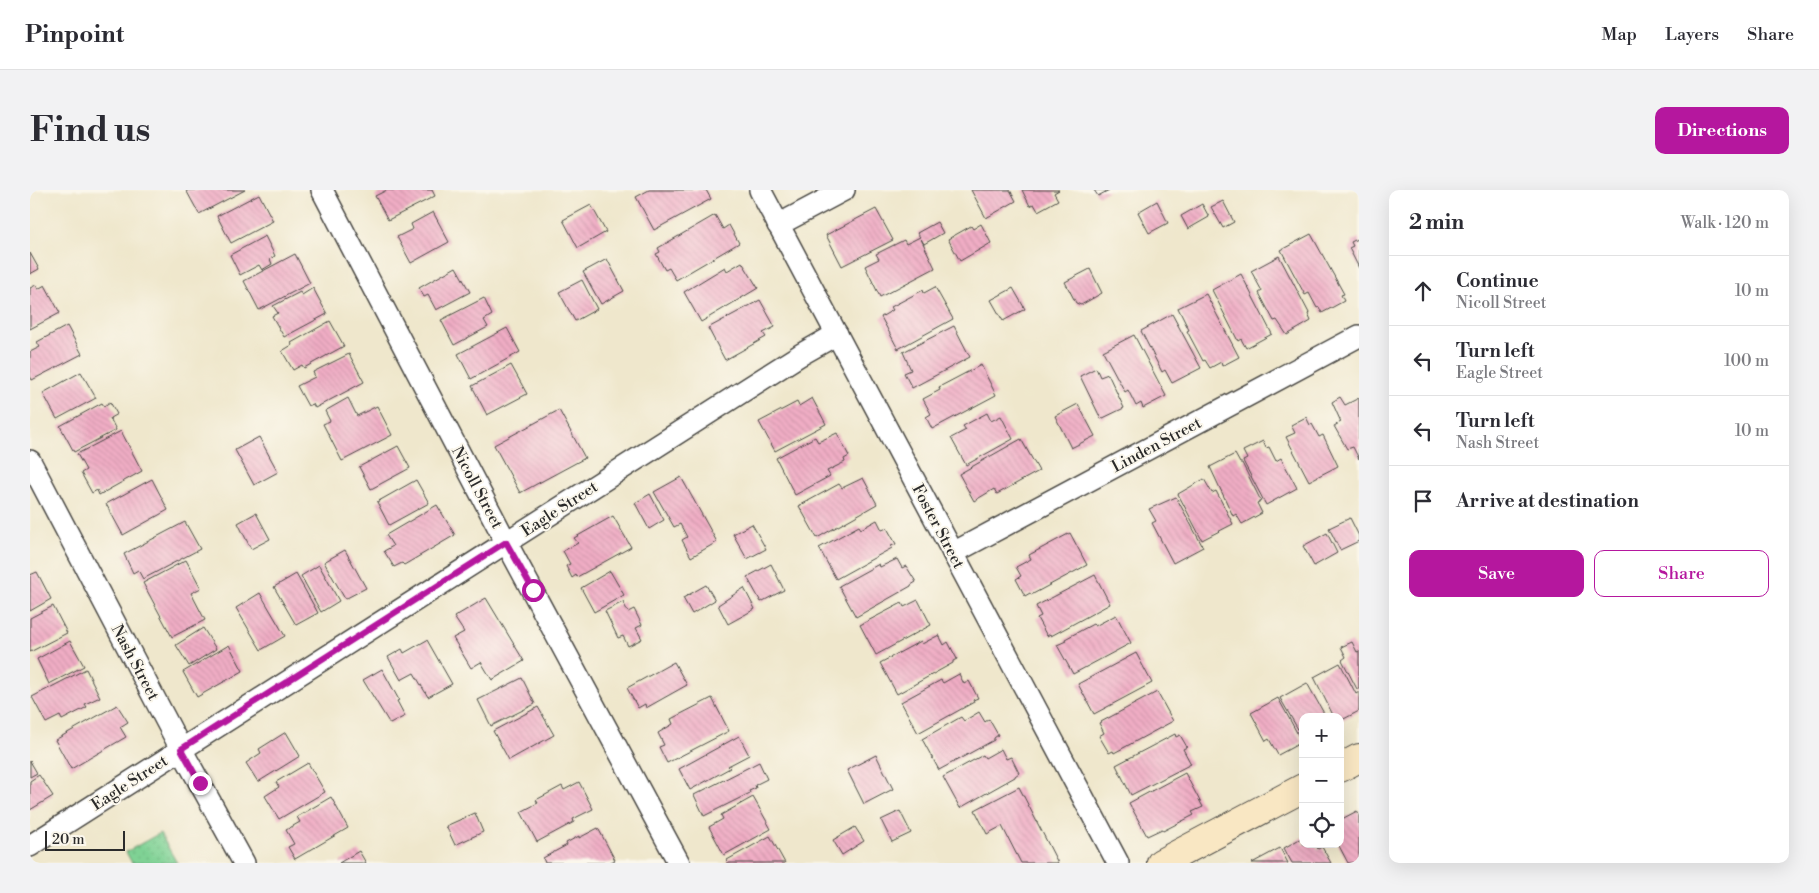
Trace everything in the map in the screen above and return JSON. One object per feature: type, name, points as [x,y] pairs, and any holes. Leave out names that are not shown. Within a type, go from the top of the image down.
[{"type":"main road","points":[[1344,766],[1359,758]]},
{"type":"main road","points":[[1161,863],[1299,790]]},
{"type":"street","name":"Nicoll Street","points":[[322,190],[506,542],[679,863]]},
{"type":"street","name":"Foster Street","points":[[760,190],[1118,863]]},
{"type":"street","points":[[778,225],[844,190]]},
{"type":"street","name":"Eagle Street","points":[[30,846],[800,355],[836,334]]},
{"type":"street","name":"Linden Street","points":[[954,553],[1359,336]]},
{"type":"street","name":"Nash Street","points":[[30,461],[181,749],[244,863]]},
{"type":"green space","points":[[160,833],[177,863],[132,863],[126,852]]},
{"type":"building","points":[[186,190],[245,190],[199,214]]},
{"type":"building","points":[[387,190],[432,190],[435,196],[388,220],[375,196]]},
{"type":"building","points":[[649,190],[706,190],[711,199],[654,230],[636,197]]},
{"type":"building","points":[[971,190],[1010,190],[1016,201],[986,218]]},
{"type":"building","points":[[1022,190],[1059,190],[1054,193],[1058,200],[1038,211],[1034,204],[1030,206]]},
{"type":"building","points":[[1094,190],[1109,190],[1098,196]]},
{"type":"building","points":[[259,194],[273,221],[231,243],[217,216]]},
{"type":"building","points":[[1157,201],[1168,223],[1149,233],[1138,212]]},
{"type":"building","points":[[1223,201],[1234,222],[1223,228],[1211,207]]},
{"type":"building","points":[[1202,204],[1209,217],[1188,229],[1181,216]]},
{"type":"building","points":[[591,205],[606,232],[578,248],[563,220]]},
{"type":"building","points":[[876,209],[893,240],[842,266],[826,235]]},
{"type":"building","points":[[433,212],[449,242],[411,263],[397,237],[413,229],[411,224]]},
{"type":"building","points":[[715,215],[723,229],[729,225],[739,243],[676,280],[669,268],[665,270],[656,254],[660,252],[658,248]]},
{"type":"building","points":[[937,222],[943,233],[924,244],[921,239],[935,268],[880,297],[865,266],[879,259],[876,254],[904,240],[906,244],[920,237],[917,233]]},
{"type":"building","points":[[981,224],[991,243],[960,261],[948,239],[971,226],[973,229]]},
{"type":"building","points":[[1311,234],[1344,294],[1341,295],[1344,301],[1322,313],[1309,293],[1305,295],[1281,250]]},
{"type":"building","points":[[265,236],[275,256],[270,259],[272,264],[262,270],[259,265],[240,275],[230,255]]},
{"type":"building","points":[[1359,238],[1359,268],[1349,248],[1353,246],[1351,242]]},
{"type":"building","points":[[30,253],[39,269],[30,274]]},
{"type":"building","points":[[295,254],[310,283],[259,310],[244,281]]},
{"type":"building","points":[[1279,256],[1309,313],[1311,321],[1287,335],[1277,320],[1274,321],[1259,293],[1262,291],[1251,271]]},
{"type":"building","points":[[607,259],[624,291],[601,304],[583,272]]},
{"type":"building","points":[[742,262],[758,288],[701,322],[684,292],[725,267],[727,271]]},
{"type":"building","points":[[456,267],[470,292],[436,310],[428,295],[424,297],[419,288]]},
{"type":"building","points":[[1090,269],[1102,293],[1081,305],[1076,303],[1065,282]]},
{"type":"building","points":[[1241,274],[1272,334],[1246,348],[1241,339],[1238,341],[1212,290]]},
{"type":"building","points":[[582,280],[597,309],[575,321],[559,292]]},
{"type":"building","points":[[36,285],[38,289],[45,285],[60,313],[30,329],[30,288]]},
{"type":"building","points":[[935,287],[953,319],[898,349],[881,317],[893,310],[891,307],[923,290],[924,293]]},
{"type":"building","points":[[313,288],[327,314],[284,337],[272,316],[278,313],[273,306],[300,292],[302,295]]},
{"type":"building","points":[[1013,288],[1025,309],[1003,321],[991,300]]},
{"type":"building","points":[[1206,294],[1239,357],[1222,366],[1221,362],[1210,368],[1205,360],[1203,361],[1187,331],[1189,330],[1178,308]]},
{"type":"building","points":[[484,298],[492,315],[484,320],[488,327],[454,345],[441,320]]},
{"type":"building","points":[[760,300],[775,327],[763,333],[766,337],[725,360],[708,328]]},
{"type":"building","points":[[1172,314],[1201,368],[1172,383],[1165,370],[1162,372],[1141,331]]},
{"type":"building","points":[[330,321],[344,346],[304,368],[302,365],[293,370],[282,351],[292,345],[291,343]]},
{"type":"building","points":[[67,326],[82,354],[32,380],[30,376],[30,352],[40,347],[37,342]]},
{"type":"building","points":[[954,326],[970,357],[912,388],[904,373],[911,370],[903,352]]},
{"type":"building","points":[[507,328],[520,352],[471,379],[458,354]]},
{"type":"building","points":[[1134,335],[1166,396],[1143,408],[1141,403],[1136,406],[1128,390],[1125,392],[1103,351]]},
{"type":"building","points":[[349,354],[364,382],[315,408],[313,404],[308,406],[297,386],[315,377],[313,372]]},
{"type":"building","points":[[511,365],[527,394],[487,415],[472,386]]},
{"type":"building","points":[[981,365],[996,395],[932,429],[926,417],[931,414],[923,399],[940,390],[939,387]]},
{"type":"building","points":[[1096,368],[1100,377],[1108,374],[1124,408],[1101,419],[1080,376]]},
{"type":"building","points":[[81,372],[96,398],[57,419],[43,393]]},
{"type":"building","points":[[1340,397],[1345,405],[1359,398],[1359,459],[1353,447],[1347,449],[1334,426],[1341,422],[1332,402]]},
{"type":"building","points":[[348,398],[357,416],[377,406],[392,435],[342,461],[323,424],[330,421],[325,411]]},
{"type":"building","points":[[812,398],[826,424],[775,451],[759,422],[797,402],[799,406]]},
{"type":"building","points":[[110,402],[117,414],[110,418],[116,430],[74,452],[60,426],[102,403],[104,406]]},
{"type":"building","points":[[1078,404],[1095,436],[1071,448],[1055,416]]},
{"type":"building","points":[[559,410],[585,458],[520,493],[494,445]]},
{"type":"building","points":[[987,413],[991,421],[1001,416],[1013,439],[966,465],[951,438],[966,430],[963,426]]},
{"type":"building","points":[[1306,417],[1319,437],[1323,435],[1338,466],[1309,481],[1286,437],[1295,433],[1291,425]]},
{"type":"building","points":[[121,431],[142,471],[99,495],[97,490],[92,493],[81,473],[86,470],[77,454]]},
{"type":"building","points":[[837,433],[849,456],[844,459],[845,462],[827,471],[830,476],[795,495],[776,458],[815,437],[818,442]]},
{"type":"building","points":[[259,437],[278,472],[254,485],[235,450]]},
{"type":"building","points":[[1021,439],[1039,471],[997,494],[994,489],[974,501],[959,474]]},
{"type":"building","points":[[1263,441],[1266,448],[1269,447],[1276,461],[1281,458],[1297,488],[1266,505],[1243,461],[1247,459],[1243,451]]},
{"type":"building","points":[[398,446],[410,468],[371,489],[359,467]]},
{"type":"building","points":[[1235,454],[1240,463],[1242,463],[1261,501],[1257,503],[1262,513],[1242,524],[1236,514],[1233,516],[1210,467]]},
{"type":"building","points":[[681,477],[717,542],[691,557],[682,540],[687,537],[680,524],[674,527],[654,492]]},
{"type":"building","points":[[863,478],[877,504],[817,538],[799,506],[839,484],[842,488]]},
{"type":"building","points":[[152,479],[168,510],[123,535],[106,504]]},
{"type":"building","points":[[1204,479],[1212,493],[1216,491],[1233,524],[1202,540],[1178,494]]},
{"type":"building","points":[[416,480],[429,503],[389,525],[377,502]]},
{"type":"building","points":[[650,494],[664,520],[649,529],[635,503]]},
{"type":"building","points":[[1176,497],[1203,547],[1173,563],[1152,523],[1156,521],[1149,509]]},
{"type":"building","points":[[437,505],[455,535],[404,565],[402,563],[394,567],[384,551],[393,546],[386,535]]},
{"type":"building","points":[[256,513],[270,539],[251,549],[238,523]]},
{"type":"building","points":[[613,516],[631,547],[572,578],[566,566],[570,564],[563,551],[578,543],[574,538]]},
{"type":"building","points":[[1350,518],[1359,536],[1359,541],[1340,550],[1329,528]]},
{"type":"building","points":[[877,520],[882,530],[887,528],[896,544],[836,579],[819,548],[859,526],[861,529]]},
{"type":"building","points":[[185,522],[200,549],[143,579],[138,570],[133,573],[124,554]]},
{"type":"building","points":[[752,524],[766,549],[747,559],[733,534]]},
{"type":"building","points":[[1070,533],[1087,565],[1031,595],[1030,593],[1025,596],[1016,579],[1021,576],[1016,567],[1031,559],[1029,555]]},
{"type":"building","points":[[1327,533],[1337,553],[1314,566],[1303,546]]},
{"type":"building","points":[[345,550],[366,588],[345,599],[324,562]]},
{"type":"building","points":[[897,559],[902,568],[906,566],[916,582],[856,617],[839,586],[879,564],[880,567]]},
{"type":"building","points":[[186,560],[201,588],[191,593],[205,620],[172,637],[143,583]]},
{"type":"building","points":[[771,564],[784,590],[761,602],[747,577]]},
{"type":"building","points":[[319,565],[339,601],[321,612],[301,576]]},
{"type":"building","points":[[610,571],[624,595],[594,612],[581,588]]},
{"type":"building","points":[[37,572],[51,599],[30,611],[30,575]]},
{"type":"building","points":[[296,574],[318,613],[296,625],[274,587]]},
{"type":"building","points":[[1095,575],[1110,604],[1051,636],[1050,634],[1047,636],[1037,618],[1041,616],[1036,606]]},
{"type":"building","points":[[706,585],[715,600],[692,614],[683,598]]},
{"type":"building","points":[[744,588],[755,609],[728,624],[718,605]]},
{"type":"building","points":[[260,593],[285,636],[261,650],[236,608]]},
{"type":"building","points":[[486,598],[524,661],[492,680],[481,662],[471,668],[453,638],[464,632],[454,617]]},
{"type":"building","points":[[918,600],[931,625],[876,655],[860,625],[902,603],[904,607]]},
{"type":"building","points":[[623,602],[628,612],[634,609],[642,625],[636,628],[642,639],[628,646],[623,636],[618,638],[605,611]]},
{"type":"building","points":[[53,606],[67,633],[30,652],[30,618]]},
{"type":"building","points":[[1116,615],[1131,643],[1073,674],[1057,645],[1093,624],[1095,626]]},
{"type":"building","points":[[203,628],[216,649],[189,666],[176,645]]},
{"type":"building","points":[[939,635],[944,645],[948,642],[957,659],[897,694],[880,663],[921,641],[922,644]]},
{"type":"building","points":[[427,640],[452,684],[428,697],[414,673],[401,680],[388,657],[402,649],[404,653]]},
{"type":"building","points":[[70,641],[84,666],[49,684],[37,659]]},
{"type":"building","points":[[1352,642],[1357,652],[1359,651],[1359,689],[1357,689],[1342,660],[1346,657],[1341,647]]},
{"type":"building","points":[[229,645],[243,671],[197,697],[183,672]]},
{"type":"building","points":[[1136,653],[1152,683],[1094,714],[1078,684]]},
{"type":"building","points":[[674,662],[687,685],[646,708],[645,704],[638,708],[627,688]]},
{"type":"building","points":[[1340,663],[1356,694],[1359,692],[1359,711],[1344,719],[1344,713],[1332,713],[1314,677]]},
{"type":"building","points":[[86,669],[100,697],[85,704],[87,707],[62,720],[60,716],[46,723],[32,697]]},
{"type":"building","points":[[382,669],[399,700],[397,701],[405,716],[390,724],[363,680]]},
{"type":"building","points":[[959,674],[964,684],[969,681],[978,698],[918,733],[901,702],[941,680],[943,683]]},
{"type":"building","points":[[522,678],[535,704],[491,726],[478,700]]},
{"type":"building","points":[[1307,683],[1324,713],[1299,713],[1299,731],[1280,698]]},
{"type":"building","points":[[1157,692],[1173,721],[1114,753],[1113,751],[1109,753],[1099,736],[1104,733],[1099,723]]},
{"type":"building","points":[[712,698],[729,731],[667,763],[659,747],[664,745],[658,733],[673,724],[671,719]]},
{"type":"building","points":[[1278,698],[1299,736],[1299,744],[1278,755],[1269,739],[1266,741],[1251,713]]},
{"type":"building","points":[[117,705],[128,722],[120,727],[126,737],[71,769],[55,740]]},
{"type":"building","points":[[538,707],[554,735],[509,760],[493,731]]},
{"type":"building","points":[[979,712],[985,722],[989,719],[998,735],[994,740],[939,770],[922,739],[961,717],[964,721]]},
{"type":"building","points":[[286,732],[300,756],[258,782],[246,763],[261,753],[259,749]]},
{"type":"building","points":[[1175,734],[1176,737],[1180,735],[1187,747],[1183,749],[1191,764],[1131,795],[1116,765]]},
{"type":"building","points":[[739,736],[749,755],[690,790],[679,769]]},
{"type":"building","points":[[1001,749],[1006,759],[1011,757],[1019,773],[960,808],[943,777],[983,755],[985,758]]},
{"type":"building","points":[[876,755],[893,789],[864,804],[847,770]]},
{"type":"building","points":[[30,761],[37,773],[30,777]]},
{"type":"building","points":[[759,762],[767,779],[755,785],[756,788],[749,791],[750,793],[704,816],[694,795]]},
{"type":"building","points":[[308,763],[325,792],[279,819],[265,796],[279,787],[276,782]]},
{"type":"building","points":[[1185,773],[1203,807],[1192,812],[1194,815],[1163,831],[1162,829],[1147,836],[1129,803]]},
{"type":"building","points":[[39,775],[53,796],[30,810],[30,781]]},
{"type":"building","points":[[579,782],[593,809],[573,819],[574,822],[537,842],[521,812],[538,803],[536,800],[562,786],[564,790]]},
{"type":"building","points":[[1019,787],[1058,863],[1021,863],[1002,826],[987,834],[975,810]]},
{"type":"building","points":[[331,797],[348,828],[295,859],[288,847],[294,844],[286,830],[300,822],[297,817]]},
{"type":"building","points":[[753,797],[771,829],[724,855],[709,827],[723,819],[721,815]]},
{"type":"building","points":[[900,811],[911,833],[892,842],[881,820]]},
{"type":"building","points":[[1357,811],[1359,815],[1359,862],[1348,863],[1340,848],[1344,848],[1344,818]]},
{"type":"building","points":[[475,813],[483,832],[455,845],[446,826]]},
{"type":"building","points":[[855,827],[864,841],[842,855],[833,840]]},
{"type":"building","points":[[598,828],[615,860],[609,863],[545,863],[543,858],[567,845],[566,843]]},
{"type":"building","points":[[770,836],[785,863],[728,863],[727,860]]},
{"type":"building","points":[[1299,839],[1299,848],[1323,848],[1331,863],[1292,863],[1284,848]]},
{"type":"building","points":[[1280,848],[1288,863],[1252,863]]},
{"type":"building","points":[[359,851],[366,863],[339,863]]},
{"type":"route","points":[[200,783],[181,749],[506,542],[533,590]]}]
